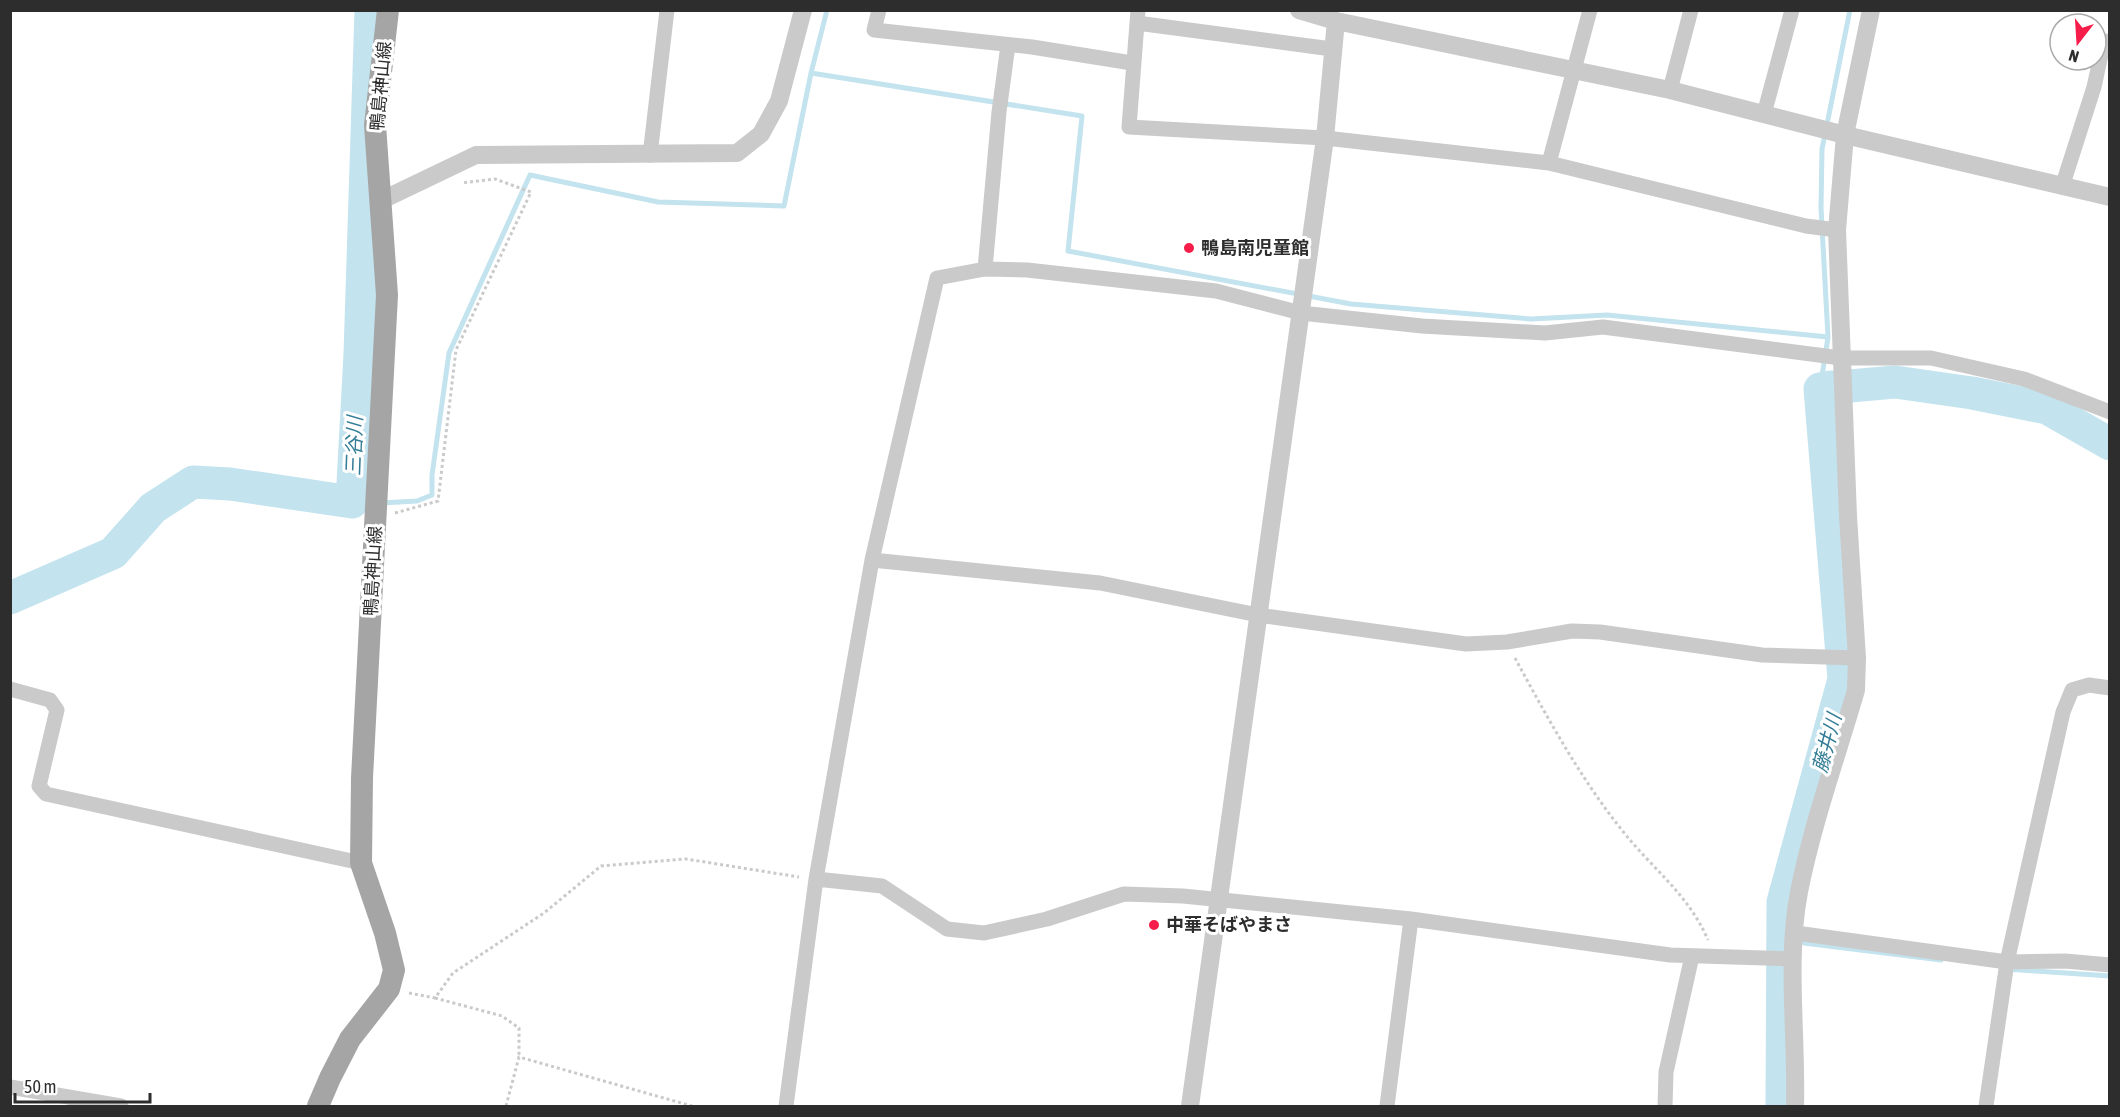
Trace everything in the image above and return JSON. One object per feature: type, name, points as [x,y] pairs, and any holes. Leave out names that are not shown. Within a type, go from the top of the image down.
[{"type":"main road","name":"鴨島神山線","points":[[388,10],[375,125],[387,295],[362,778],[361,863],[385,933],[394,970],[389,989]]},
{"type":"main road","points":[[318,1107],[350,1039],[389,989]]},
{"type":"street","points":[[650,155],[667,10]]},
{"type":"street","points":[[380,201],[476,155],[737,153],[761,134],[779,101],[803,10]]},
{"type":"street","points":[[879,10],[874,30],[1008,45],[1132,63]]},
{"type":"street","points":[[1299,10],[1336,21],[1575,68],[1819,129],[2109,197]]},
{"type":"street","points":[[1549,163],[1590,10]]},
{"type":"street","points":[[1670,90],[1691,10]]},
{"type":"street","points":[[1764,114],[1792,10]]},
{"type":"street","points":[[1795,1107],[1797,1048],[1785,959],[1796,933],[1799,893],[1856,690],[1848,658],[1852,616],[1837,230],[1845,135],[1871,10]]},
{"type":"street","points":[[1332,50],[1138,17],[1132,63],[1129,127],[1325,138],[1549,163],[1673,191],[1806,226],[1837,230]]},
{"type":"street","points":[[1190,1107],[1325,138],[1336,21]]},
{"type":"street","points":[[2062,187],[2094,87],[2104,41],[2109,42]]},
{"type":"street","points":[[985,269],[999,112],[1008,45]]},
{"type":"street","points":[[786,1107],[816,879],[872,560],[936,278],[985,269],[1027,270],[1302,298],[1422,326],[1545,333],[1603,327],[1841,358],[1931,358],[2024,379],[2109,412]]},
{"type":"street","points":[[872,560],[1100,583],[1258,615],[1466,644],[1507,642],[1572,630],[1762,655],[1848,658]]},
{"type":"street","points":[[1986,1107],[2006,966],[2063,712],[2072,690],[2089,685],[2109,688]]},
{"type":"street","points":[[10,688],[50,700],[57,710],[39,786],[46,794],[361,863]]},
{"type":"street","points":[[816,879],[882,886],[946,929],[984,933],[1047,919],[1124,894],[1218,899],[1411,919],[1670,955],[1785,959]]},
{"type":"street","points":[[1387,1107],[1411,919]]},
{"type":"street","points":[[1796,933],[2006,966],[2065,961],[2109,965]]},
{"type":"street","points":[[1665,1107],[1665,1072],[1692,956]]},
{"type":"street","points":[[10,1087],[122,1107]]},
{"type":"path","points":[[376,509],[438,501],[456,350],[531,192],[513,185]]},
{"type":"path","points":[[1507,642],[1582,777],[1623,831],[1666,876],[1698,918],[1715,956]]},
{"type":"path","points":[[435,998],[453,973],[544,913],[601,866],[686,859],[816,879]]},
{"type":"path","points":[[389,989],[435,998],[502,1016],[519,1028],[519,1057],[506,1107]]},
{"type":"path","points":[[519,1057],[692,1107]]},
{"type":"waterway","name":"三谷川","points":[[10,598],[113,553],[153,508],[193,482],[230,484],[352,502],[360,354],[371,10]]},
{"type":"waterway","points":[[381,503],[417,501],[432,495],[432,475],[449,353],[530,175],[658,202],[784,206],[811,73],[827,10]]},
{"type":"waterway","points":[[1820,389],[1828,337],[1821,208],[1822,149],[1850,10]]},
{"type":"waterway","points":[[811,73],[1082,116],[1068,251],[1351,304],[1531,319],[1607,315],[1828,337]]},
{"type":"waterway","name":"藤井川","points":[[1850,386],[1895,382],[1972,393],[2047,408],[2110,444]]},
{"type":"waterway","name":"藤井川","points":[[1782,1106],[1783,902],[1844,679],[1820,389],[1831,387]]},
{"type":"waterway","points":[[352,502],[372,502]]},
{"type":"waterway","points":[[1804,943],[1941,960]]},
{"type":"waterway","points":[[2006,969],[2110,976]]},
{"type":"place","name":"鴨島南児童館","points":[[1189,248]]},
{"type":"place","name":"中華そばやまさ","points":[[1154,925]]}]
